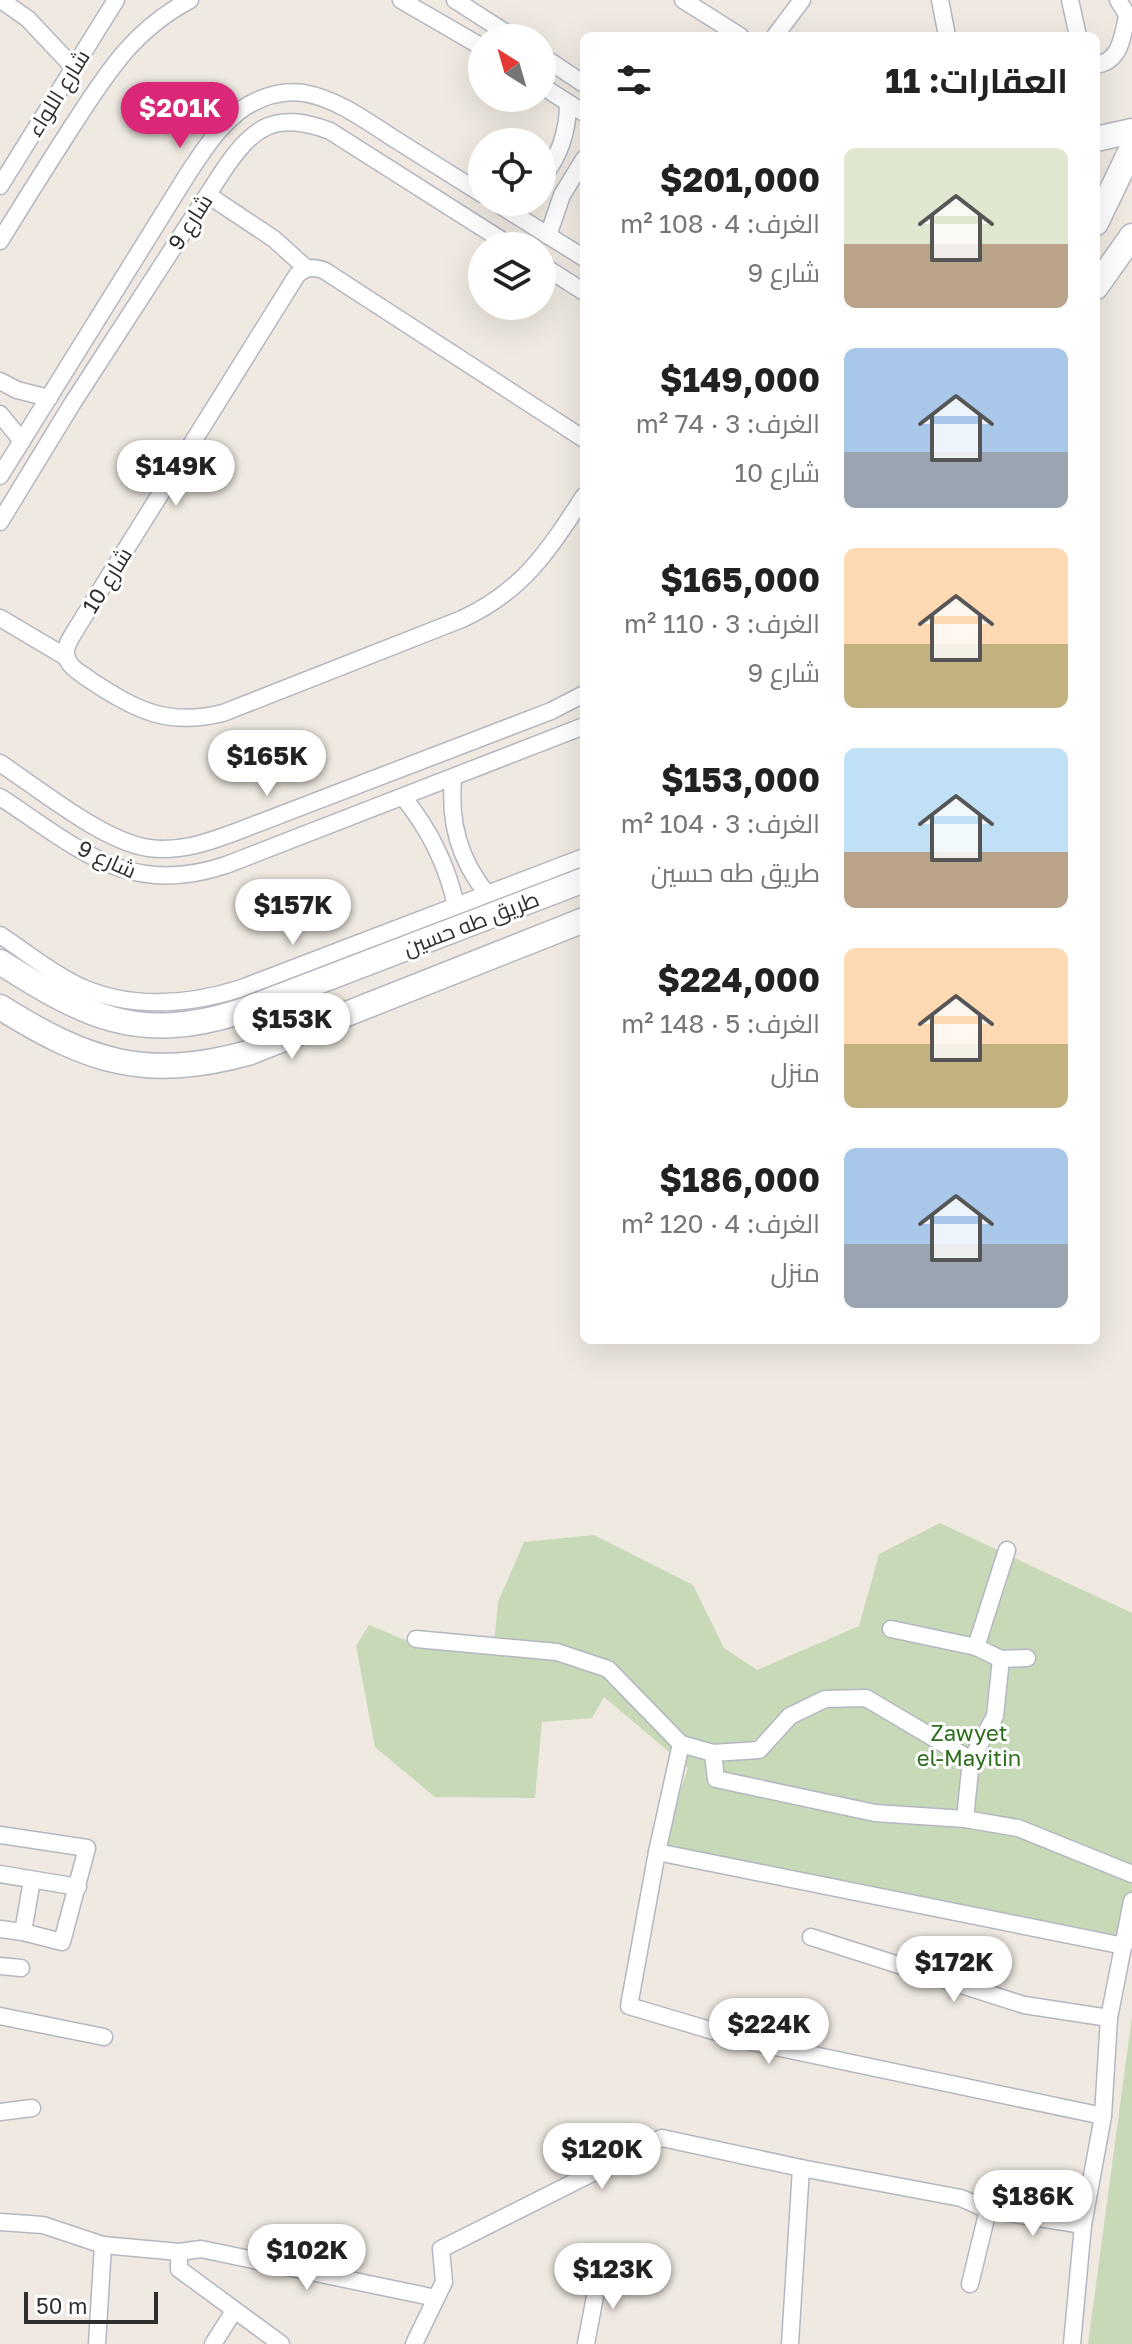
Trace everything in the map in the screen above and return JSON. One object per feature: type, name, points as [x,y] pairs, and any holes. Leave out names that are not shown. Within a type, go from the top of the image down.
[{"type":"main road","points":[[1100,138],[1132,131]]},
{"type":"main road","points":[[1100,216],[1132,148]]},
{"type":"main road","points":[[1100,221],[1132,237],[1100,281]]},
{"type":"main road","name":"طريق طه حسين","points":[[0,962],[57,998],[96,1015],[136,1024],[199,1023],[239,1012],[450,916],[567,879]]},
{"type":"main road","name":"طريق طه حسين","points":[[0,1007],[67,1046],[102,1059],[139,1066],[175,1067],[212,1063],[248,1053],[580,922]]},
{"type":"street","points":[[1,0],[28,19],[74,68]]},
{"type":"street","name":"شارع اللواء","points":[[0,186],[116,0]]},
{"type":"street","name":"شارع اللواء","points":[[0,241],[124,51],[146,29],[190,0]]},
{"type":"street","points":[[401,0],[468,39]]},
{"type":"street","points":[[455,0],[492,24]]},
{"type":"street","points":[[683,0],[734,32]]},
{"type":"street","points":[[778,32],[802,0]]},
{"type":"street","points":[[940,0],[946,32]]},
{"type":"street","points":[[1070,0],[1077,32]]},
{"type":"street","points":[[1100,64],[1109,61],[1117,52],[1130,20],[1118,0]]},
{"type":"street","points":[[556,65],[580,81]]},
{"type":"street","name":"شارع 9","points":[[0,476],[200,156],[220,129],[245,107],[282,92],[303,93],[348,109],[468,185]]},
{"type":"street","points":[[556,95],[580,110]]},
{"type":"street","points":[[556,154],[566,131],[568,103]]},
{"type":"street","name":"شارع 9","points":[[0,522],[72,404],[223,171],[236,152],[260,131],[286,121],[299,121],[330,131],[489,232]]},
{"type":"street","points":[[21,152],[46,167]]},
{"type":"street","points":[[200,156],[223,171]]},
{"type":"street","points":[[549,232],[562,195],[580,166]]},
{"type":"street","points":[[208,195],[265,233],[306,268],[325,271],[580,436]]},
{"type":"street","points":[[520,216],[542,232]]},
{"type":"street","points":[[556,241],[580,256]]},
{"type":"street","name":"شارع 10","points":[[66,657],[67,646],[78,626],[297,275],[306,268]]},
{"type":"street","points":[[556,274],[580,289]]},
{"type":"street","points":[[0,381],[17,390],[49,398]]},
{"type":"street","points":[[0,414],[22,441]]},
{"type":"street","points":[[0,618],[66,657],[71,667],[141,710],[192,719],[223,713],[462,619],[494,602],[519,583],[541,560],[580,502]]},
{"type":"street","name":"شارع 9","points":[[0,763],[99,829],[147,848],[182,848],[199,845],[551,711],[580,696]]},
{"type":"street","name":"شارع 9","points":[[0,797],[85,853],[122,870],[143,876],[185,876],[206,872],[326,827],[580,728]]},
{"type":"street","points":[[453,778],[452,813],[457,840],[467,865],[487,894]]},
{"type":"street","points":[[403,797],[416,813],[445,867],[450,916]]},
{"type":"street","points":[[316,800],[326,827]]},
{"type":"street","points":[[0,935],[63,977],[88,989],[135,1001],[177,1002],[239,989],[450,916],[487,894],[567,879],[580,862]]},
{"type":"street","points":[[976,1647],[1007,1550]]},
{"type":"street","points":[[891,1629],[976,1647],[1001,1659],[1027,1658]]},
{"type":"street","points":[[416,1639],[557,1652],[608,1669],[681,1744],[713,1753],[759,1750],[790,1716],[825,1699],[866,1698],[971,1760]]},
{"type":"street","points":[[965,1819],[971,1760],[995,1716],[1001,1659]]},
{"type":"street","points":[[681,1744],[657,1852],[629,2006],[747,2041],[1103,2116]]},
{"type":"street","points":[[713,1753],[716,1779],[875,1813],[965,1819],[1018,1828],[1132,1874]]},
{"type":"street","points":[[0,1835],[87,1848],[62,1942],[0,1929]]},
{"type":"street","points":[[657,1852],[1124,1946]]},
{"type":"street","points":[[0,1874],[78,1887]]},
{"type":"street","points":[[23,1932],[32,1880]]},
{"type":"street","points":[[1072,2344],[1083,2225],[1103,2116],[1109,2018],[1132,1901]]},
{"type":"street","points":[[811,1937],[1024,2005],[1109,2018]]},
{"type":"street","points":[[0,1966],[21,1968]]},
{"type":"street","points":[[0,2016],[104,2037]]},
{"type":"street","points":[[0,2112],[32,2108]]},
{"type":"street","points":[[414,2344],[444,2282],[441,2249],[662,2138],[961,2198],[988,2210],[1083,2225]]},
{"type":"street","points":[[790,2344],[801,2168]]},
{"type":"street","points":[[970,2284],[988,2210]]},
{"type":"street","points":[[0,2222],[43,2225],[103,2245],[179,2252],[201,2249],[436,2298]]},
{"type":"street","points":[[97,2344],[103,2245]]},
{"type":"street","points":[[179,2252],[179,2269],[281,2344]]},
{"type":"street","points":[[586,2344],[600,2270]]},
{"type":"street","points":[[213,2344],[234,2311]]},
{"type":"green space","name":"Zawyet el-Mayitin","points":[[940,1523],[1132,1613],[1132,1942],[660,1850],[688,1768],[604,1697],[592,1718],[542,1722],[535,1798],[435,1797],[375,1747],[356,1646],[369,1625],[410,1642],[494,1644],[498,1602],[524,1542],[594,1535],[693,1585],[724,1648],[757,1670],[859,1626],[879,1554]]},
{"type":"green space","points":[[1132,2016],[1132,2344],[1088,2344]]}]
